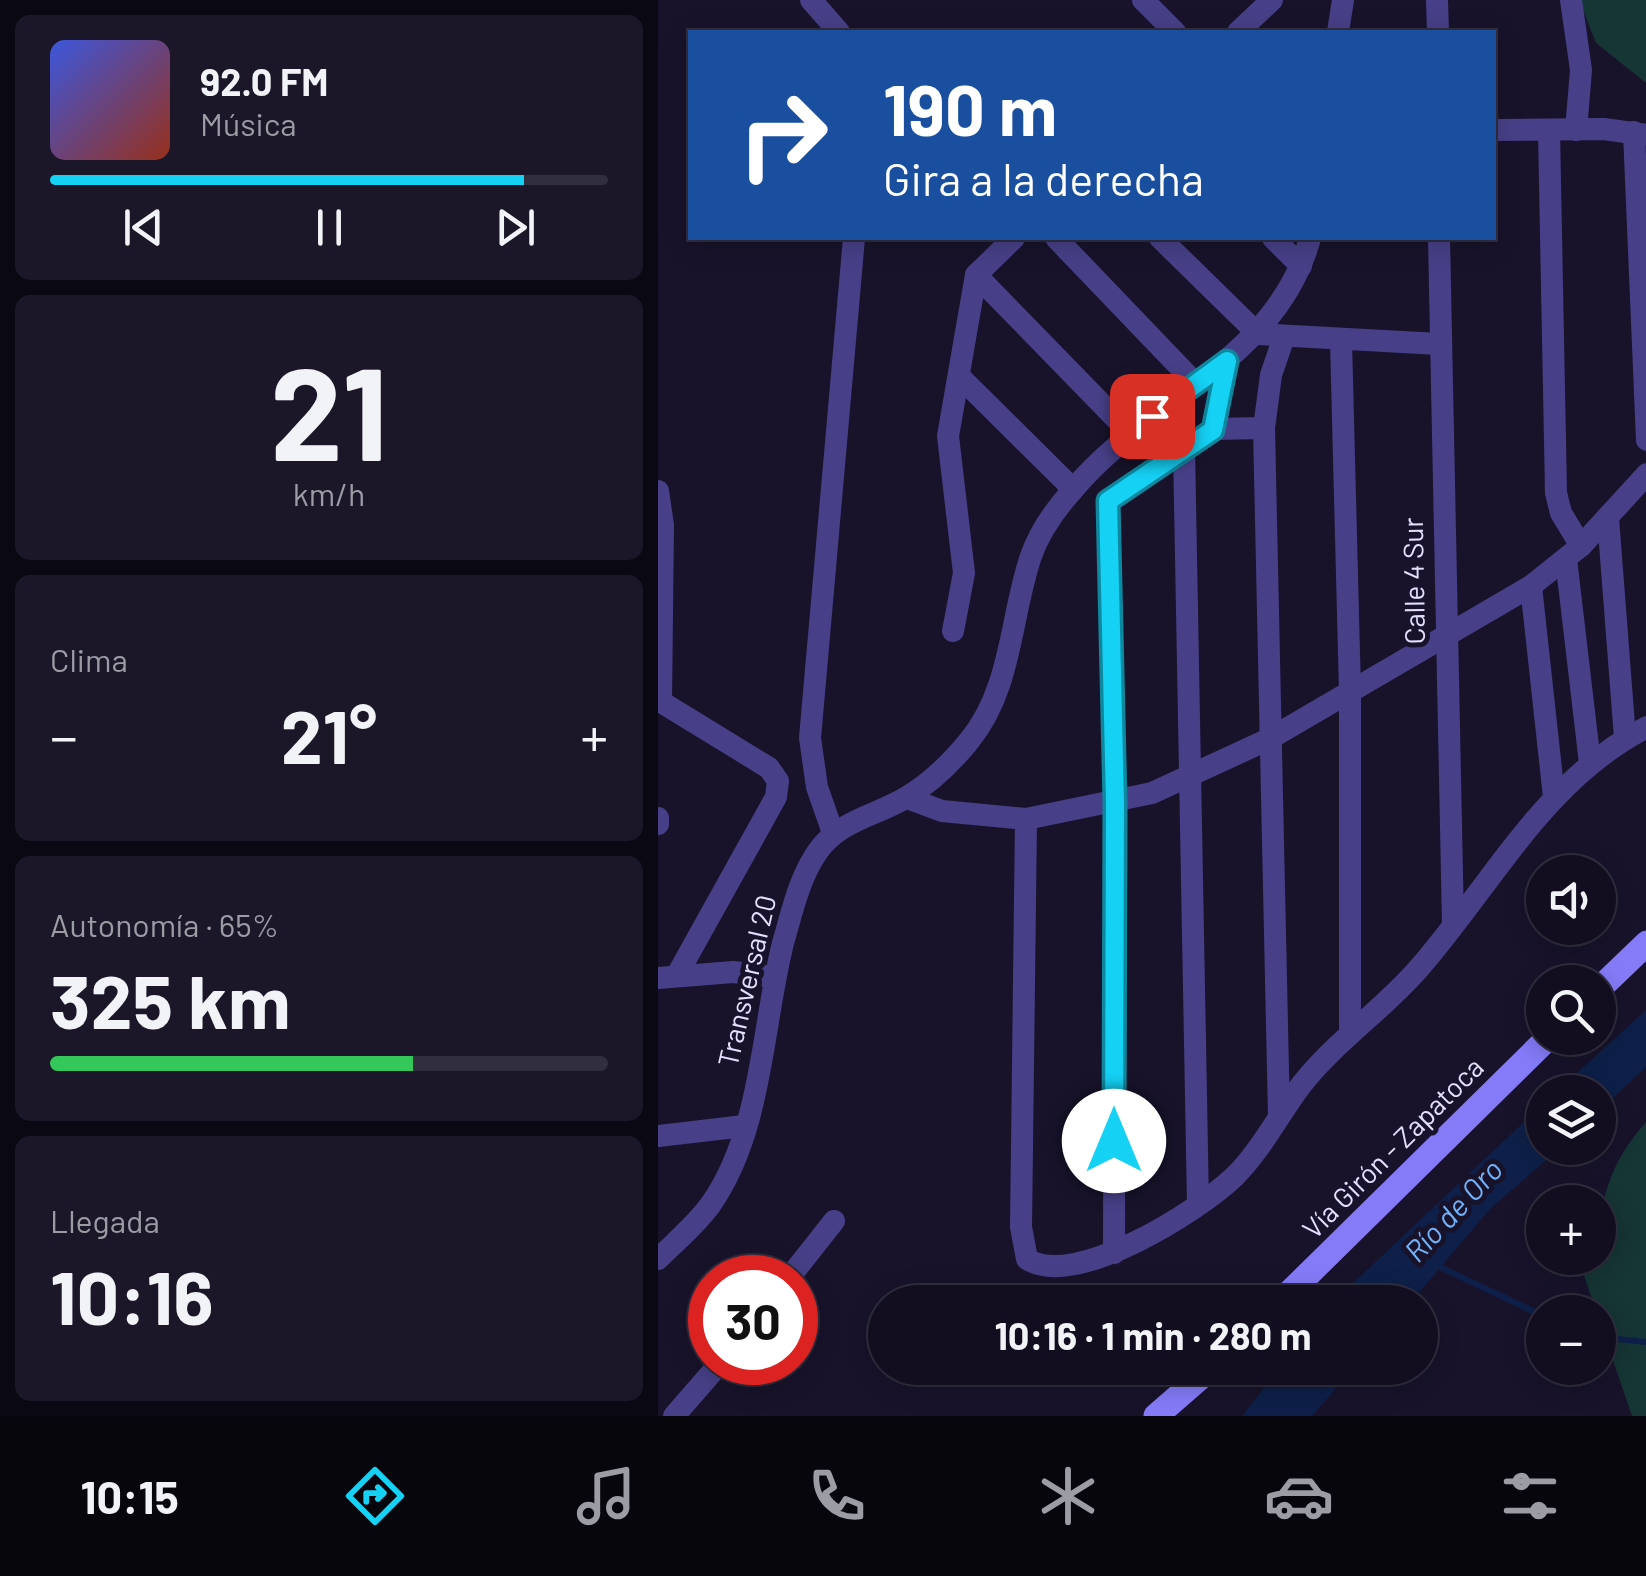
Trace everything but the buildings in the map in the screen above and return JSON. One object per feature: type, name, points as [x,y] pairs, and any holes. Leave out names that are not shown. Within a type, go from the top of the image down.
[{"type":"main road","points":[[1616,972],[1646,943]]},
{"type":"main road","name":"Vía Girón - Zapatoca","points":[[1297,1285],[1531,1055]]},
{"type":"main road","points":[[1156,1416],[1191,1385]]},
{"type":"street","points":[[811,0],[837,30]]},
{"type":"street","points":[[1144,0],[1173,30]]},
{"type":"street","points":[[1240,30],[1272,0]]},
{"type":"street","points":[[1338,30],[1344,0]]},
{"type":"street","points":[[1438,0],[1438,30]]},
{"type":"street","points":[[1571,0],[1580,70],[1576,130]]},
{"type":"street","points":[[907,798],[972,816],[1026,819],[1115,803],[1191,776],[1269,739],[1531,586],[1574,553],[1646,475],[1640,134],[1496,130]]},
{"type":"street","points":[[1549,131],[1556,493],[1574,553],[1590,763]]},
{"type":"street","points":[[854,240],[810,738],[817,787],[833,833],[907,798],[942,770],[983,722],[1003,673],[1032,553],[1072,489],[1130,433],[1258,334],[1292,288],[1309,240]]},
{"type":"street","points":[[954,631],[964,573],[961,519],[948,456],[976,275],[1012,240]]},
{"type":"street","points":[[1058,240],[1195,383]]},
{"type":"street","points":[[1162,240],[1258,334],[1439,344]]},
{"type":"street","points":[[1275,240],[1302,266]]},
{"type":"street","name":"Calle 4 Sur","points":[[1439,240],[1453,924]]},
{"type":"street","points":[[976,275],[1130,433]]},
{"type":"street","points":[[1278,1117],[1264,428],[1271,375],[1284,337]]},
{"type":"street","points":[[1342,341],[1350,692],[1350,1031]]},
{"type":"street","points":[[1213,430],[1227,361]]},
{"type":"street","points":[[960,377],[1072,489]]},
{"type":"street","points":[[1114,1253],[1115,803],[1108,501],[1213,430],[1264,428]]},
{"type":"street","points":[[1184,448],[1198,1204]]},
{"type":"street","points":[[658,491],[663,525],[659,701],[768,768],[778,781],[776,797],[667,976]]},
{"type":"street","points":[[1608,518],[1625,738]]},
{"type":"street","points":[[1531,586],[1554,797]]},
{"type":"street","points":[[1026,819],[1022,1244],[1027,1259],[1040,1268],[1114,1253],[1198,1204],[1234,1177],[1350,1031],[1420,967],[1554,797],[1590,763],[1646,726]]},
{"type":"street","name":"Transversal 20","points":[[658,1259],[710,1206],[732,1165],[744,1126],[775,976],[802,880],[833,833]]},
{"type":"street","points":[[667,976],[775,976]]},
{"type":"street","points":[[658,1136],[744,1126]]},
{"type":"street","points":[[807,1255],[834,1220]]},
{"type":"street","points":[[674,1416],[701,1385]]},
{"type":"green space","points":[[1579,0],[1646,0],[1646,83],[1596,43]]},
{"type":"green space","points":[[1646,1122],[1647,1416],[1632,1416],[1616,1369],[1616,1295],[1591,1295],[1584,1275],[1616,1275],[1616,1185],[1608,1185],[1633,1137]]},
{"type":"water","points":[[1646,1010],[1646,1067],[1616,1095],[1616,1075],[1575,1075],[1597,1055],[1616,1055],[1616,1037]]},
{"type":"water","name":"Río de Oro","points":[[1526,1120],[1526,1165],[1540,1165],[1490,1209],[1425,1285],[1351,1285]]},
{"type":"water","points":[[1267,1385],[1339,1385],[1312,1416],[1242,1416]]},
{"type":"waterway","name":"Río de Oro","points":[[1436,1265],[1526,1308]]},
{"type":"waterway","points":[[1616,1339],[1647,1342]]},
{"type":"route","points":[[1114,1141],[1115,803],[1108,501],[1213,430],[1227,361],[1152,416]]}]
